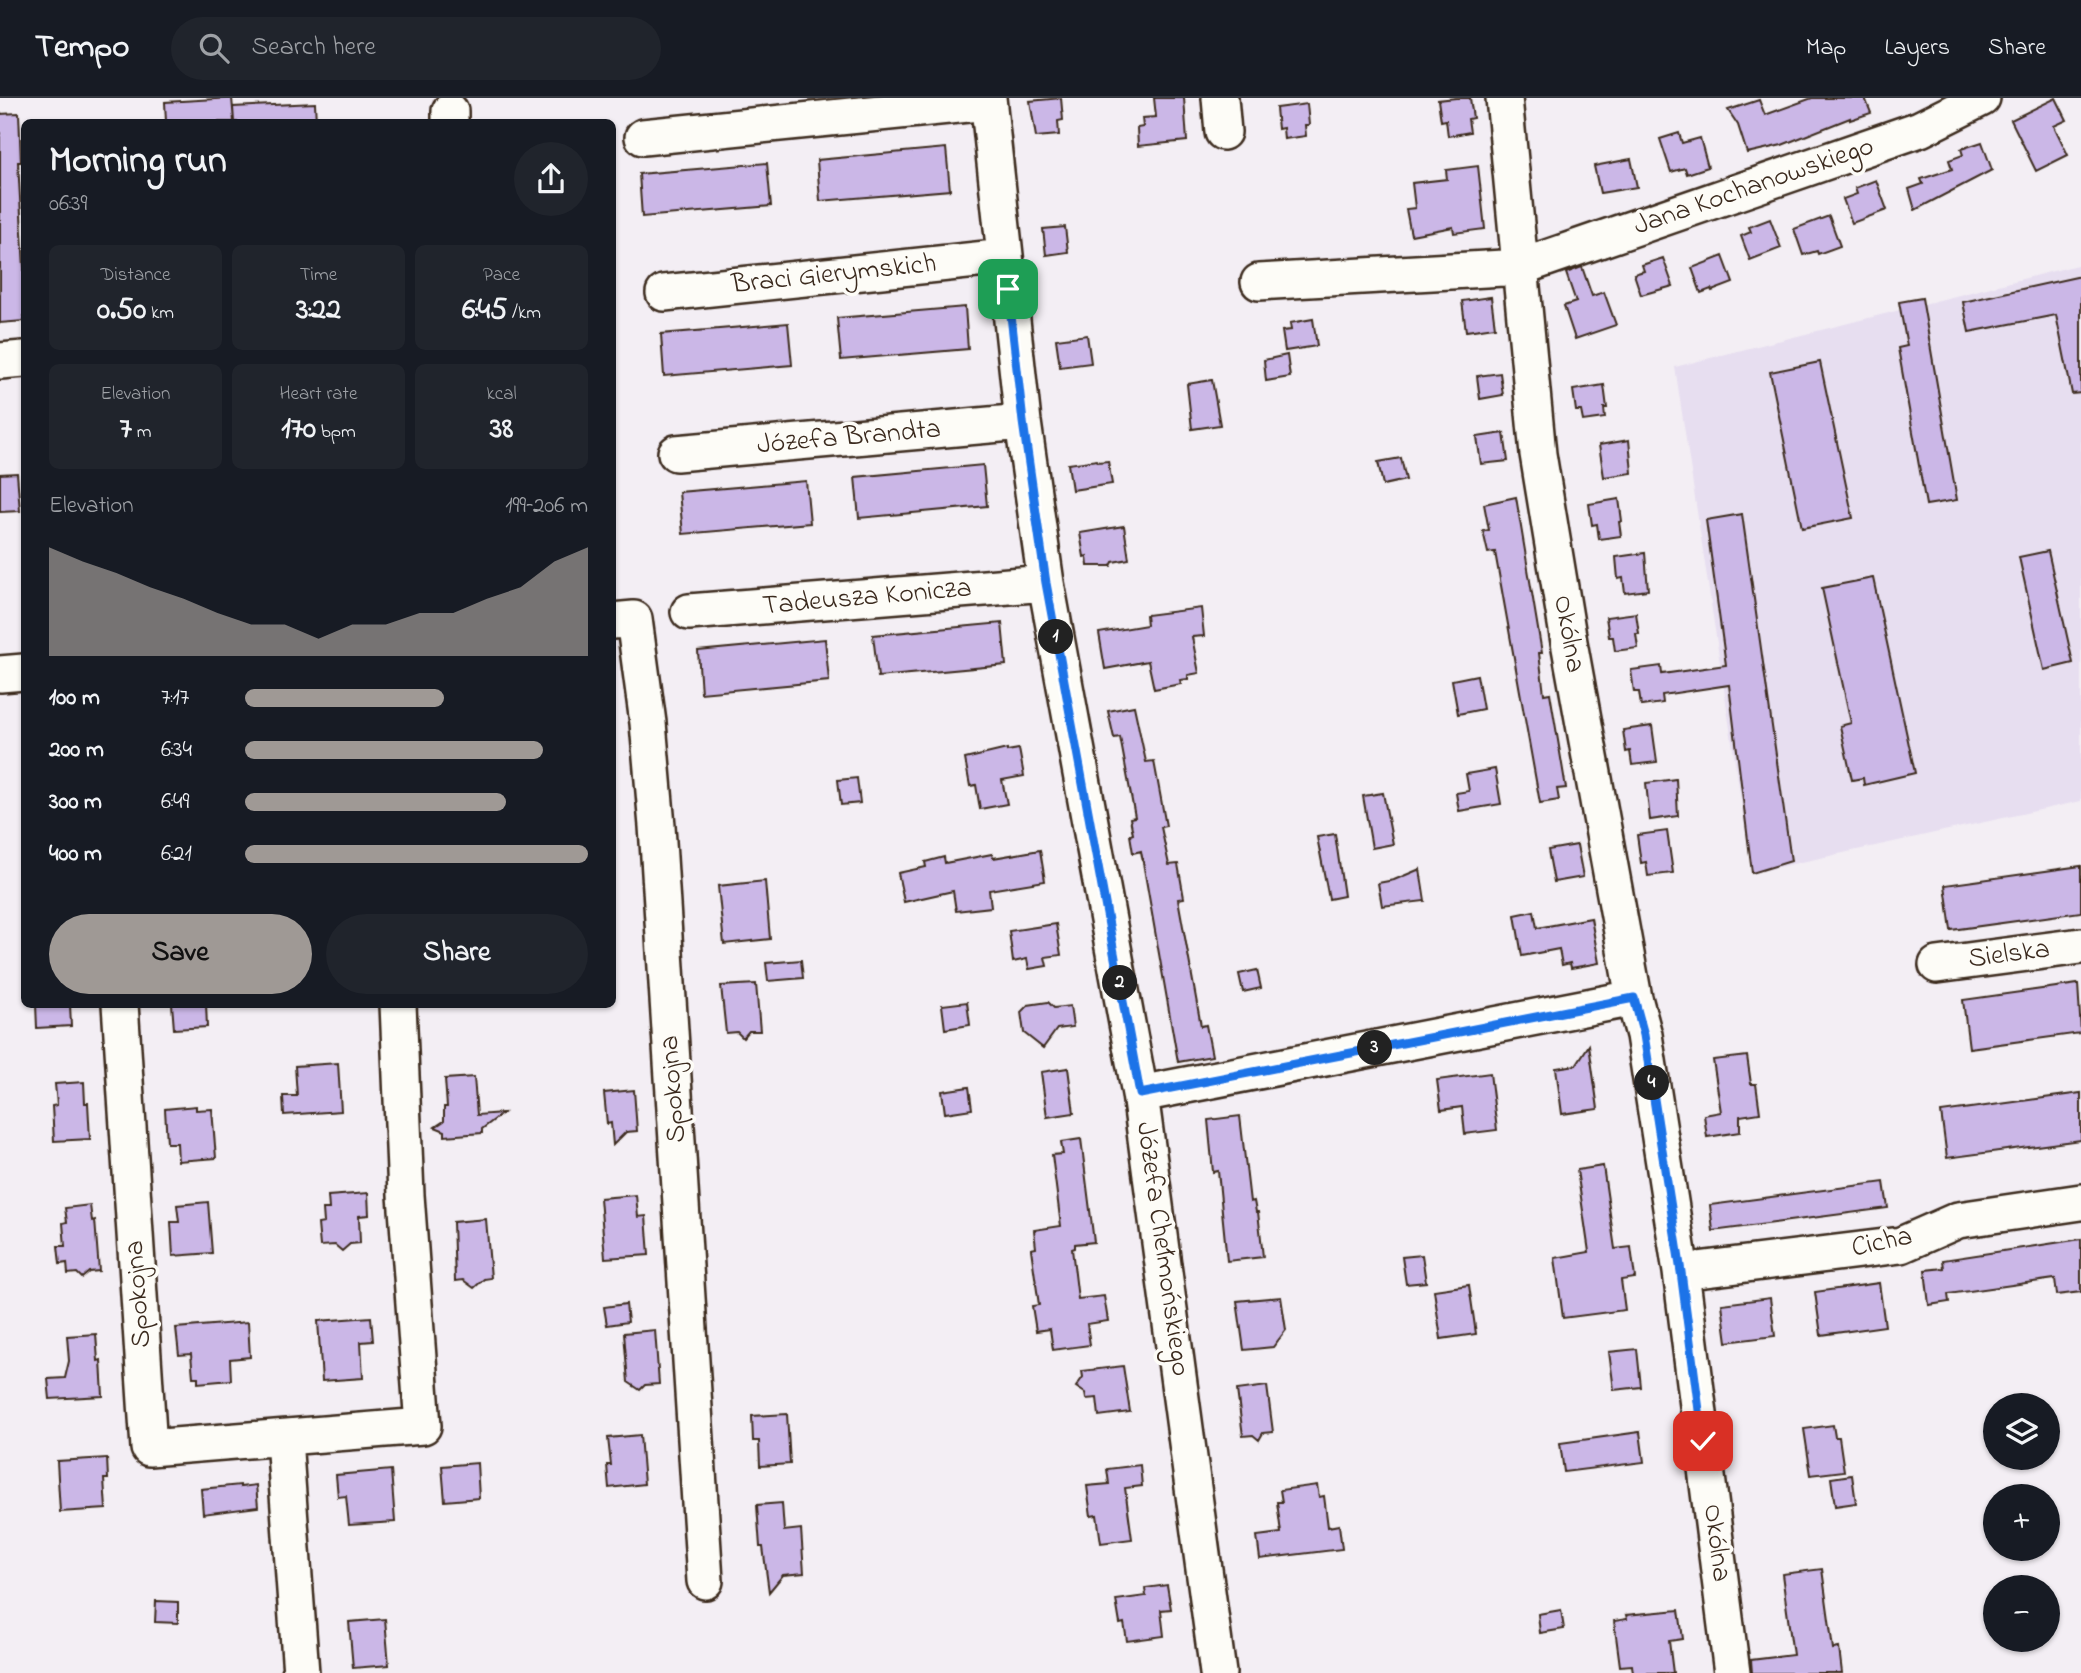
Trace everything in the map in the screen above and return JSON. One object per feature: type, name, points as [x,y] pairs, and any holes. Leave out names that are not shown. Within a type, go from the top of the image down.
[{"type":"street","name":"Okólna","points":[[1504,98],[1538,454],[1569,642],[1634,998],[1644,1035],[1681,1272],[1732,1673]]},
{"type":"street","name":"Jana Kochanowskiego","points":[[1521,267],[1920,129],[1983,98]]},
{"type":"street","points":[[643,137],[988,100]]},
{"type":"street","name":"Józefa Chełmońskiego","points":[[988,100],[1023,422],[1046,583],[1140,1094],[1217,1663]]},
{"type":"street","name":"Braci Gierymskich","points":[[664,293],[1004,257]]},
{"type":"street","points":[[1259,282],[1521,267]]},
{"type":"street","points":[[0,360],[21,359]]},
{"type":"street","name":"Józefa Brandta","points":[[676,453],[1023,422]]},
{"type":"street","name":"Tadeusza Konicza","points":[[689,612],[1046,583]]},
{"type":"street","name":"Spokojna","points":[[616,621],[634,619],[648,723],[657,826],[705,1581]]},
{"type":"street","points":[[0,674],[21,672]]},
{"type":"street","name":"Sielska","points":[[1937,965],[2081,946]]},
{"type":"street","points":[[1140,1094],[1634,998]]},
{"type":"street","name":"Spokojna","points":[[120,1008],[149,1448],[423,1426],[406,1195],[398,1008]]},
{"type":"street","name":"Cicha","points":[[1681,1272],[1901,1245],[1958,1220],[2081,1202]]},
{"type":"street","points":[[284,1439],[301,1673]]},
{"type":"shaded area","points":[[2081,264],[2081,801],[1752,873],[1675,367]]},
{"type":"building","points":[[232,98],[234,119],[166,119],[165,102]]},
{"type":"building","points":[[1061,98],[1063,120],[1058,121],[1059,135],[1036,137],[1030,101]]},
{"type":"building","points":[[1154,98],[1184,98],[1187,141],[1138,146],[1137,128],[1143,127],[1142,118],[1156,117]]},
{"type":"building","points":[[1470,98],[1473,118],[1468,119],[1470,132],[1448,136],[1446,120],[1441,121],[1438,100]]},
{"type":"building","points":[[1812,98],[1865,98],[1871,113],[1850,118],[1782,145],[1747,153],[1738,125],[1728,110],[1759,100],[1765,115]]},
{"type":"building","points":[[2056,98],[2067,120],[2054,126],[2068,155],[2036,171],[2011,120]]},
{"type":"building","points":[[315,103],[316,119],[234,119],[233,107]]},
{"type":"building","points":[[1307,104],[1309,125],[1305,125],[1306,136],[1284,139],[1283,128],[1278,129],[1276,108]]},
{"type":"building","points":[[19,113],[21,321],[0,323],[0,114]]},
{"type":"building","points":[[1679,133],[1682,143],[1700,138],[1708,167],[1687,174],[1685,168],[1671,172],[1660,139]]},
{"type":"building","points":[[1982,142],[1992,170],[1915,210],[1909,189],[1923,184],[1921,179],[1952,169],[1949,160],[1963,155],[1961,149]]},
{"type":"building","points":[[946,148],[950,190],[820,201],[817,160]]},
{"type":"building","points":[[1631,159],[1637,187],[1600,193],[1594,166]]},
{"type":"building","points":[[767,163],[771,206],[642,217],[639,174]]},
{"type":"building","points":[[1478,166],[1485,229],[1454,233],[1453,227],[1411,235],[1406,209],[1415,208],[1412,183],[1447,179],[1446,170]]},
{"type":"building","points":[[1876,180],[1887,210],[1852,223],[1843,199],[1857,194],[1855,188]]},
{"type":"building","points":[[1829,216],[1840,246],[1818,254],[1817,251],[1803,255],[1794,229]]},
{"type":"building","points":[[1770,219],[1781,248],[1750,260],[1741,236],[1751,232],[1749,227]]},
{"type":"building","points":[[1065,227],[1068,252],[1046,255],[1043,229]]},
{"type":"building","points":[[1723,256],[1733,283],[1701,293],[1692,268]]},
{"type":"building","points":[[1663,258],[1673,286],[1641,295],[1634,274],[1644,271],[1642,265]]},
{"type":"building","points":[[1582,267],[1592,296],[1604,292],[1616,325],[1575,339],[1564,306],[1576,302],[1566,273]]},
{"type":"building","points":[[2081,276],[2081,393],[2072,394],[2056,315],[1969,332],[1963,302]]},
{"type":"building","points":[[1491,297],[1495,327],[1466,331],[1462,301]]},
{"type":"building","points":[[1922,298],[1957,500],[1926,505],[1898,348],[1907,346],[1899,302]]},
{"type":"building","points":[[965,307],[968,349],[841,360],[837,318]]},
{"type":"building","points":[[1313,319],[1317,346],[1285,351],[1282,331],[1291,330],[1290,323]]},
{"type":"building","points":[[788,323],[792,365],[664,376],[661,334]]},
{"type":"building","points":[[1087,335],[1091,363],[1060,367],[1056,339]]},
{"type":"building","points":[[1287,355],[1290,377],[1266,381],[1264,360]]},
{"type":"building","points":[[1820,362],[1853,518],[1802,528],[1770,372]]},
{"type":"building","points":[[1500,373],[1503,395],[1480,399],[1477,376]]},
{"type":"building","points":[[1212,380],[1220,425],[1192,429],[1187,384]]},
{"type":"building","points":[[1604,385],[1607,408],[1604,408],[1605,418],[1583,421],[1581,411],[1576,411],[1573,390]]},
{"type":"building","points":[[1504,433],[1508,461],[1481,464],[1477,437]]},
{"type":"building","points":[[1629,440],[1632,473],[1604,477],[1599,445]]},
{"type":"building","points":[[1401,458],[1406,480],[1383,485],[1378,462]]},
{"type":"building","points":[[1108,461],[1112,484],[1072,490],[1068,464]]},
{"type":"building","points":[[983,465],[987,506],[859,518],[855,477]]},
{"type":"building","points":[[17,473],[20,511],[0,512],[0,474]]},
{"type":"building","points":[[806,481],[810,523],[683,534],[679,492]]},
{"type":"building","points":[[1516,497],[1542,653],[1539,653],[1544,694],[1550,693],[1566,788],[1557,789],[1559,800],[1540,803],[1495,552],[1488,553],[1483,531],[1489,530],[1484,504]]},
{"type":"building","points":[[1619,499],[1621,536],[1599,539],[1597,524],[1592,525],[1589,504]]},
{"type":"building","points":[[1742,514],[1791,861],[1752,873],[1729,685],[1662,695],[1663,703],[1641,706],[1639,692],[1634,692],[1631,670],[1661,666],[1662,674],[1726,665],[1706,520]]},
{"type":"building","points":[[1124,526],[1129,559],[1113,562],[1111,566],[1088,566],[1080,533]]},
{"type":"building","points":[[2048,551],[2073,663],[2044,670],[2019,557]]},
{"type":"building","points":[[1645,553],[1648,590],[1625,593],[1623,578],[1618,579],[1616,557]]},
{"type":"building","points":[[1873,578],[1915,773],[1864,785],[1863,778],[1852,780],[1840,726],[1851,723],[1822,588]]},
{"type":"building","points":[[1201,608],[1204,636],[1192,637],[1199,673],[1188,675],[1188,679],[1180,680],[1181,684],[1154,689],[1148,661],[1105,669],[1099,633],[1147,625],[1146,615]]},
{"type":"building","points":[[1636,613],[1638,648],[1615,651],[1613,637],[1609,637],[1606,617]]},
{"type":"building","points":[[1002,623],[1006,665],[878,677],[873,635]]},
{"type":"building","points":[[825,639],[829,681],[701,693],[698,651]]},
{"type":"building","points":[[1477,675],[1483,709],[1458,714],[1452,680]]},
{"type":"building","points":[[1134,706],[1146,762],[1154,761],[1166,826],[1161,827],[1169,865],[1178,864],[1184,898],[1178,899],[1201,1026],[1206,1025],[1212,1056],[1178,1062],[1141,851],[1133,853],[1130,818],[1135,817],[1120,737],[1114,738],[1108,711]]},
{"type":"building","points":[[1652,726],[1657,762],[1632,765],[1630,751],[1626,752],[1623,730]]},
{"type":"building","points":[[1007,749],[1019,749],[1024,776],[1002,780],[1007,804],[980,809],[976,785],[970,786],[965,759]]},
{"type":"building","points":[[1495,769],[1501,804],[1459,811],[1456,793],[1469,791],[1466,774]]},
{"type":"building","points":[[857,778],[860,803],[841,805],[838,780]]},
{"type":"building","points":[[1676,779],[1678,816],[1650,820],[1646,783]]},
{"type":"building","points":[[1383,793],[1393,844],[1372,848],[1363,796]]},
{"type":"building","points":[[1667,831],[1673,873],[1648,876],[1646,862],[1641,863],[1637,835]]},
{"type":"building","points":[[1335,834],[1344,896],[1329,899],[1317,837]]},
{"type":"building","points":[[1577,845],[1583,877],[1554,882],[1548,850]]},
{"type":"building","points":[[1040,850],[1045,881],[989,890],[991,907],[956,911],[953,891],[904,902],[898,873],[926,867],[925,862],[944,857],[945,863],[992,854],[993,858]]},
{"type":"building","points":[[2081,866],[2081,912],[1951,930],[1945,885]]},
{"type":"building","points":[[1420,869],[1425,901],[1382,906],[1378,883],[1394,880]]},
{"type":"building","points":[[765,881],[770,939],[724,944],[718,886]]},
{"type":"building","points":[[1534,911],[1537,928],[1591,918],[1599,963],[1571,968],[1570,963],[1562,965],[1559,949],[1522,956],[1515,915]]},
{"type":"building","points":[[1056,924],[1061,955],[1045,957],[1047,966],[1029,969],[1027,959],[1013,962],[1009,931]]},
{"type":"building","points":[[801,960],[803,978],[768,981],[766,963]]},
{"type":"building","points":[[1257,970],[1261,988],[1243,992],[1239,974]]},
{"type":"building","points":[[756,984],[760,1031],[749,1031],[743,1038],[737,1032],[726,1033],[721,986]]},
{"type":"building","points":[[2078,984],[2081,1033],[1969,1048],[1963,1000]]},
{"type":"building","points":[[967,1002],[970,1025],[945,1029],[942,1005]]},
{"type":"building","points":[[1048,1002],[1054,1008],[1070,1006],[1073,1027],[1057,1029],[1043,1048],[1024,1033],[1021,1012],[1028,1005]]},
{"type":"building","points":[[36,1008],[70,1008],[71,1026],[37,1028]]},
{"type":"building","points":[[172,1008],[206,1008],[207,1027],[174,1029]]},
{"type":"building","points":[[1589,1045],[1598,1109],[1562,1114],[1556,1068],[1576,1065]]},
{"type":"building","points":[[1747,1056],[1751,1084],[1756,1084],[1760,1113],[1740,1116],[1740,1132],[1707,1137],[1704,1115],[1721,1112],[1713,1060]]},
{"type":"building","points":[[338,1063],[341,1111],[284,1115],[283,1096],[297,1096],[295,1066]]},
{"type":"building","points":[[1068,1068],[1074,1113],[1047,1117],[1041,1072]]},
{"type":"building","points":[[1490,1073],[1497,1130],[1465,1134],[1462,1107],[1441,1110],[1437,1080]]},
{"type":"building","points":[[474,1077],[477,1115],[503,1113],[482,1129],[482,1133],[445,1136],[445,1131],[435,1127],[444,1121],[444,1107],[447,1107],[445,1079]]},
{"type":"building","points":[[84,1082],[90,1139],[54,1141],[52,1106],[57,1105],[55,1084]]},
{"type":"building","points":[[969,1087],[972,1109],[945,1113],[942,1091]]},
{"type":"building","points":[[634,1090],[637,1131],[626,1132],[613,1145],[611,1123],[607,1124],[604,1093]]},
{"type":"building","points":[[2081,1093],[2081,1140],[1947,1158],[1941,1112]]},
{"type":"building","points":[[196,1106],[196,1110],[212,1109],[216,1158],[178,1161],[177,1143],[167,1143],[165,1109]]},
{"type":"building","points":[[1240,1116],[1250,1202],[1254,1201],[1258,1212],[1263,1257],[1227,1261],[1218,1171],[1213,1172],[1208,1120]]},
{"type":"building","points":[[1081,1139],[1094,1242],[1075,1244],[1072,1249],[1078,1299],[1104,1296],[1108,1321],[1087,1324],[1090,1345],[1053,1350],[1050,1329],[1036,1331],[1032,1306],[1039,1305],[1031,1249],[1036,1248],[1034,1230],[1061,1226],[1052,1155],[1063,1154],[1061,1142]]},
{"type":"building","points":[[1603,1166],[1615,1249],[1631,1247],[1635,1278],[1621,1280],[1625,1310],[1563,1318],[1555,1258],[1589,1252],[1577,1170]]},
{"type":"building","points":[[1884,1182],[1888,1208],[1713,1231],[1710,1205]]},
{"type":"building","points":[[368,1193],[369,1215],[359,1216],[360,1243],[350,1244],[342,1251],[335,1245],[320,1246],[318,1224],[324,1223],[323,1209],[329,1209],[328,1196]]},
{"type":"building","points":[[636,1195],[638,1217],[646,1216],[649,1255],[605,1258],[600,1198]]},
{"type":"building","points":[[208,1202],[212,1253],[173,1256],[171,1222],[179,1222],[177,1205]]},
{"type":"building","points":[[90,1205],[92,1221],[95,1220],[99,1271],[89,1272],[82,1278],[77,1273],[68,1274],[67,1263],[60,1264],[58,1246],[65,1246],[65,1208]]},
{"type":"building","points":[[486,1219],[491,1278],[484,1279],[474,1288],[463,1280],[455,1281],[453,1222]]},
{"type":"building","points":[[2081,1239],[2081,1292],[2057,1295],[2055,1279],[1948,1294],[1949,1302],[1929,1305],[1925,1270],[1944,1268],[1943,1260]]},
{"type":"building","points":[[1422,1255],[1426,1282],[1406,1284],[1402,1257]]},
{"type":"building","points":[[1879,1283],[1885,1326],[1821,1335],[1815,1292]]},
{"type":"building","points":[[1469,1285],[1476,1334],[1441,1339],[1434,1290]]},
{"type":"building","points":[[1281,1297],[1286,1330],[1273,1347],[1244,1350],[1237,1301]]},
{"type":"building","points":[[1770,1298],[1775,1336],[1727,1342],[1722,1304]]},
{"type":"building","points":[[626,1304],[628,1322],[607,1325],[604,1307]]},
{"type":"building","points":[[371,1317],[373,1341],[361,1342],[363,1378],[322,1381],[318,1321]]},
{"type":"building","points":[[248,1322],[250,1357],[230,1359],[231,1380],[198,1383],[198,1377],[193,1377],[191,1354],[179,1355],[176,1328]]},
{"type":"building","points":[[655,1330],[659,1384],[645,1385],[640,1390],[628,1382],[624,1333]]},
{"type":"building","points":[[96,1334],[103,1396],[50,1399],[48,1379],[65,1378],[69,1361],[67,1336]]},
{"type":"building","points":[[1637,1349],[1641,1387],[1614,1390],[1609,1352]]},
{"type":"building","points":[[1123,1366],[1130,1412],[1099,1416],[1097,1398],[1086,1399],[1085,1393],[1076,1387],[1083,1377],[1082,1371]]},
{"type":"building","points":[[1267,1386],[1273,1432],[1263,1433],[1259,1440],[1253,1435],[1243,1436],[1237,1390]]},
{"type":"building","points":[[787,1414],[790,1464],[760,1466],[759,1441],[753,1441],[752,1416]]},
{"type":"building","points":[[1833,1425],[1835,1437],[1839,1437],[1844,1471],[1811,1475],[1804,1429]]},
{"type":"building","points":[[1640,1432],[1644,1462],[1564,1472],[1560,1443]]},
{"type":"building","points":[[640,1435],[644,1484],[609,1488],[607,1465],[611,1465],[608,1438]]},
{"type":"building","points":[[107,1458],[108,1479],[104,1479],[106,1509],[60,1512],[57,1461]]},
{"type":"building","points":[[477,1463],[479,1498],[445,1501],[442,1466]]},
{"type":"building","points":[[1140,1465],[1142,1486],[1125,1488],[1132,1539],[1101,1543],[1097,1515],[1091,1516],[1087,1486],[1109,1484],[1107,1469]]},
{"type":"building","points":[[391,1470],[395,1522],[349,1525],[346,1496],[338,1497],[336,1475]]},
{"type":"building","points":[[1852,1475],[1856,1503],[1835,1506],[1831,1478]]},
{"type":"building","points":[[256,1485],[258,1507],[203,1514],[201,1489]]},
{"type":"building","points":[[1317,1485],[1319,1497],[1324,1496],[1328,1527],[1339,1525],[1342,1549],[1260,1559],[1257,1536],[1281,1533],[1277,1502],[1282,1502],[1280,1490]]},
{"type":"building","points":[[782,1503],[784,1531],[801,1529],[804,1573],[783,1575],[769,1592],[763,1547],[760,1547],[757,1505]]},
{"type":"building","points":[[1822,1569],[1833,1649],[1839,1648],[1842,1673],[1752,1673],[1751,1660],[1793,1655],[1782,1574]]},
{"type":"building","points":[[1167,1585],[1171,1609],[1161,1610],[1164,1636],[1127,1641],[1124,1623],[1120,1624],[1116,1600],[1146,1596],[1145,1588]]},
{"type":"building","points":[[156,1601],[178,1602],[178,1623],[155,1622]]},
{"type":"building","points":[[1561,1610],[1564,1629],[1540,1633],[1538,1614]]},
{"type":"building","points":[[1679,1610],[1683,1639],[1669,1641],[1673,1673],[1633,1673],[1632,1665],[1620,1666],[1614,1621],[1627,1619],[1626,1615]]},
{"type":"building","points":[[385,1619],[389,1665],[353,1668],[349,1622]]},
{"type":"route","points":[[1008,289],[1023,422],[1046,583],[1140,1094],[1634,998],[1644,1035],[1681,1272],[1703,1441]]}]
